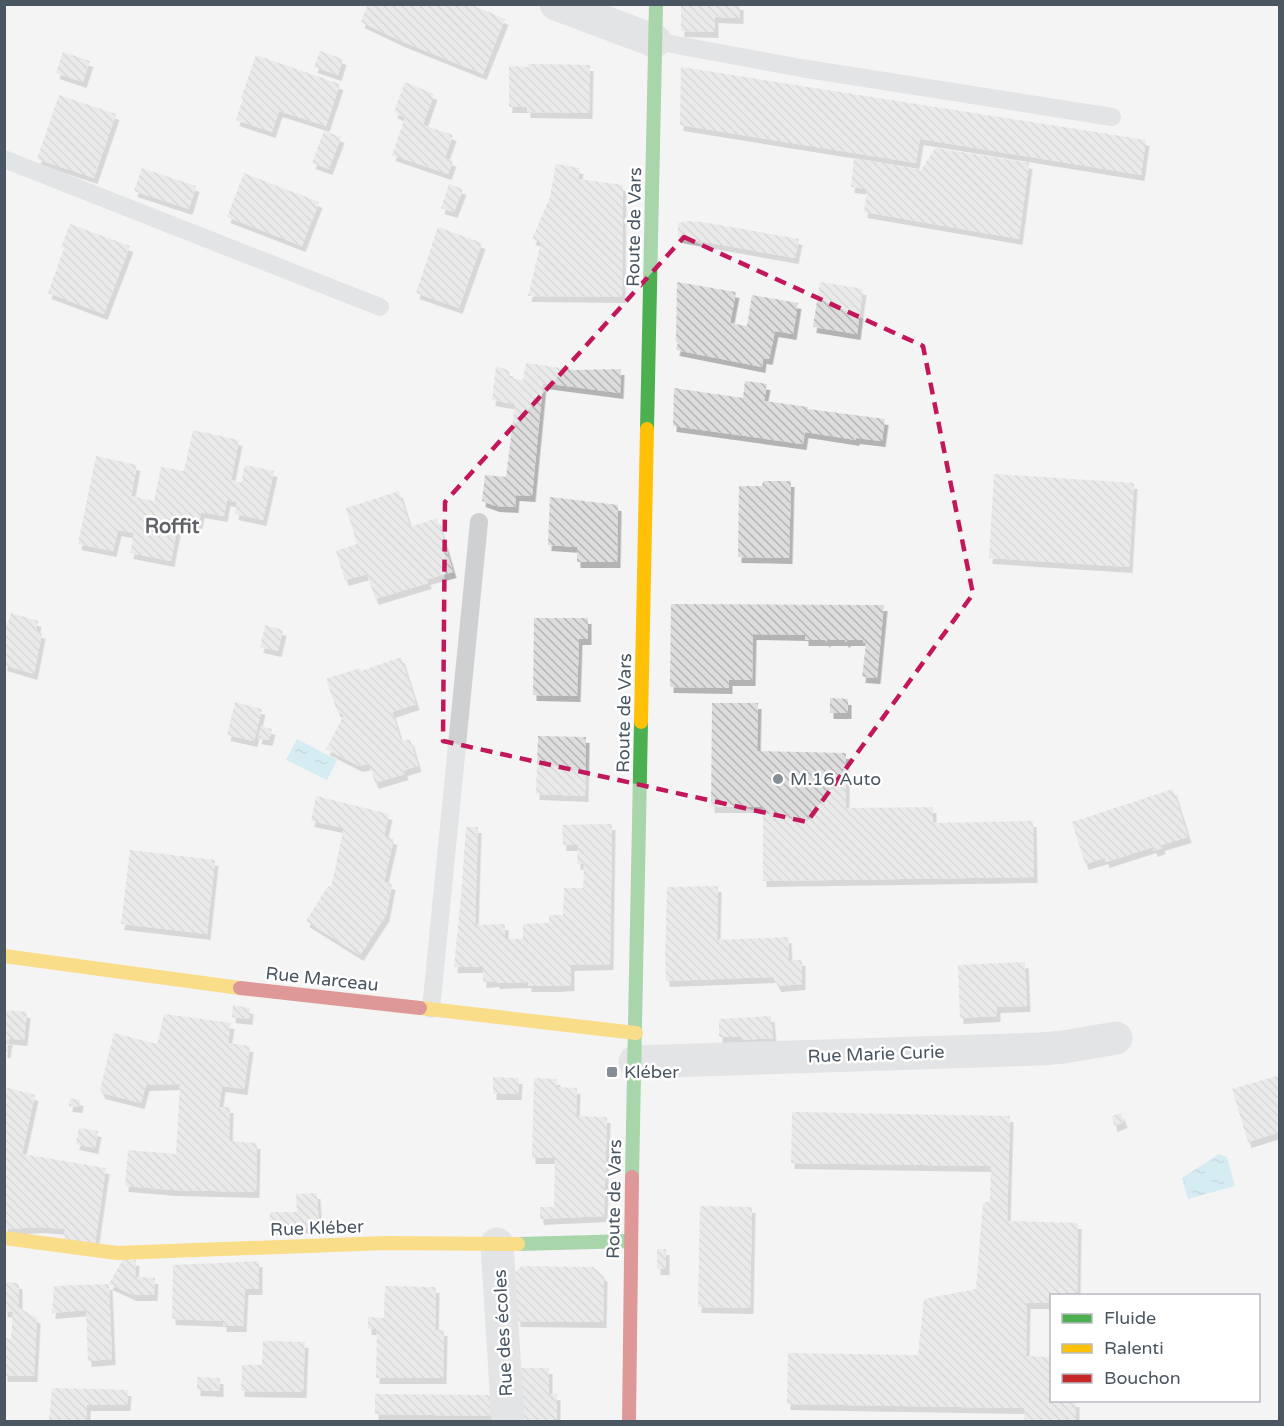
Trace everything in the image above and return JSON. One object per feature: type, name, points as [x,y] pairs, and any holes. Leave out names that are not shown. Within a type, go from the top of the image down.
[{"type":"main road","name":"Route de Vars","points":[[629,1422],[656,4]]},
{"type":"main road","name":"Rue Marceau","points":[[4,956],[217,986],[431,1009],[635,1048]]},
{"type":"main road","name":"Rue Kléber","points":[[4,1238],[117,1254],[386,1244],[631,1241]]},
{"type":"street","points":[[556,4],[655,41]]},
{"type":"street","name":"Rue Marie Curie","points":[[635,1048],[1041,1048],[1064,1047],[1116,1038]]},
{"type":"street","name":"Rue des écoles","points":[[497,1244],[508,1422]]},
{"type":"lane","points":[[655,41],[801,68],[1112,117]]},
{"type":"lane","points":[[4,159],[380,307]]},
{"type":"lane","points":[[431,1009],[479,522]]},
{"type":"highlighted area","points":[[684,237],[923,346],[973,594],[807,822],[443,741],[445,502]]},
{"type":"water","points":[[297,739],[337,760],[327,780],[286,760]]},
{"type":"water","points":[[1219,1154],[1227,1157],[1235,1186],[1188,1199],[1182,1178]]},
{"type":"building","points":[[368,4],[470,4],[505,19],[483,74],[361,22]]},
{"type":"building","points":[[681,4],[740,4],[740,18],[715,17],[715,32],[681,31]]},
{"type":"building","points":[[320,51],[343,59],[338,75],[314,67]]},
{"type":"building","points":[[63,52],[90,61],[83,82],[56,73]]},
{"type":"building","points":[[256,55],[340,84],[326,126],[279,111],[272,132],[236,120]]},
{"type":"building","points":[[528,64],[590,65],[589,113],[527,112],[527,107],[509,107],[509,66],[528,67]]},
{"type":"building","points":[[681,67],[1146,140],[1141,175],[920,139],[916,163],[680,125]]},
{"type":"building","points":[[405,82],[434,94],[423,125],[453,135],[445,158],[453,161],[448,174],[392,155],[405,118],[394,112]]},
{"type":"building","points":[[59,95],[116,114],[94,178],[37,159]]},
{"type":"building","points":[[324,131],[341,137],[329,169],[312,163]]},
{"type":"building","points":[[935,148],[1029,163],[1019,239],[864,212],[867,189],[851,187],[854,158],[921,170]]},
{"type":"building","points":[[556,164],[580,168],[578,179],[623,185],[622,297],[528,296],[541,242],[532,239],[550,197]]},
{"type":"building","points":[[142,168],[196,186],[189,209],[134,191]]},
{"type":"building","points":[[244,173],[319,202],[302,246],[227,217]]},
{"type":"building","points":[[449,184],[463,189],[454,212],[441,208]]},
{"type":"building","points":[[688,221],[799,239],[795,258],[678,237],[678,223]]},
{"type":"building","points":[[70,224],[130,246],[104,314],[48,293]]},
{"type":"building","points":[[438,227],[482,243],[459,308],[416,293]]},
{"type":"building","points":[[677,282],[736,292],[730,323],[747,326],[752,295],[798,303],[793,334],[775,331],[769,359],[763,358],[762,367],[676,350],[678,342],[676,342]]},
{"type":"building","points":[[820,282],[863,289],[857,334],[813,327]]},
{"type":"building","points":[[526,363],[575,370],[621,369],[620,393],[543,383],[532,496],[516,495],[515,507],[496,506],[482,501],[485,475],[506,477],[515,404],[492,400],[496,366],[510,371],[509,378],[523,380]]},
{"type":"building","points":[[745,381],[767,384],[764,401],[885,419],[882,441],[856,438],[856,440],[805,432],[803,444],[673,426],[674,388],[743,398]]},
{"type":"building","points":[[193,430],[239,440],[231,480],[241,483],[245,465],[274,471],[263,520],[235,514],[237,502],[227,500],[224,516],[201,512],[199,523],[179,519],[171,561],[130,553],[134,533],[118,530],[113,551],[78,544],[96,456],[137,465],[131,496],[154,501],[161,467],[184,471]]},
{"type":"building","points":[[994,474],[1134,483],[1129,567],[989,558]]},
{"type":"building","points":[[763,481],[791,481],[789,558],[738,557],[739,486],[762,486]]},
{"type":"building","points":[[399,491],[410,527],[437,518],[453,572],[427,579],[428,583],[375,599],[367,574],[345,580],[336,551],[357,544],[346,508]]},
{"type":"building","points":[[550,497],[618,505],[617,562],[577,562],[577,547],[548,545]]},
{"type":"building","points":[[671,604],[884,605],[877,678],[862,677],[866,643],[863,640],[845,642],[845,640],[827,640],[827,642],[825,640],[805,640],[805,635],[753,634],[752,680],[729,680],[729,688],[670,687]]},
{"type":"building","points":[[11,613],[38,621],[36,631],[42,633],[34,674],[4,665],[4,622],[8,623]]},
{"type":"building","points":[[534,618],[588,618],[588,639],[579,639],[577,696],[533,695]]},
{"type":"building","points":[[265,625],[283,630],[278,651],[260,647]]},
{"type":"building","points":[[401,657],[416,704],[392,712],[401,741],[410,739],[418,766],[404,770],[405,774],[375,783],[369,764],[359,766],[326,749],[344,715],[337,711],[326,679],[360,668],[361,671]]},
{"type":"building","points":[[830,698],[848,699],[848,713],[830,713]]},
{"type":"building","points":[[235,702],[262,709],[254,741],[227,735]]},
{"type":"building","points":[[712,703],[758,703],[757,751],[846,753],[846,808],[933,807],[933,823],[1033,821],[1034,877],[763,881],[763,807],[711,807]]},
{"type":"building","points":[[261,726],[272,729],[269,740],[258,738]]},
{"type":"building","points":[[538,736],[586,737],[585,796],[536,794]]},
{"type":"building","points":[[1173,789],[1188,837],[1161,845],[1162,848],[1154,851],[1153,847],[1106,862],[1105,858],[1085,864],[1072,822]]},
{"type":"building","points":[[316,796],[389,814],[384,836],[394,839],[384,882],[392,884],[386,915],[360,955],[306,921],[328,886],[331,887],[344,828],[311,821]]},
{"type":"building","points":[[612,824],[610,964],[571,965],[571,985],[555,986],[528,986],[528,982],[483,982],[483,967],[454,967],[466,827],[478,827],[475,925],[505,924],[505,939],[523,939],[523,924],[549,923],[549,915],[563,915],[564,888],[583,888],[584,864],[577,864],[578,845],[563,845],[562,825]]},
{"type":"building","points":[[130,850],[215,860],[207,934],[121,924]]},
{"type":"building","points":[[718,886],[717,940],[788,937],[789,960],[802,960],[802,984],[778,986],[773,977],[666,981],[667,887]]},
{"type":"building","points":[[1025,962],[1027,1006],[997,1007],[997,1016],[960,1018],[958,965]]},
{"type":"building","points":[[233,1005],[250,1008],[249,1019],[232,1017]]},
{"type":"building","points":[[4,1010],[27,1012],[24,1040],[4,1038]]},
{"type":"building","points":[[164,1014],[231,1023],[228,1043],[250,1046],[244,1089],[222,1086],[219,1107],[230,1107],[229,1141],[257,1143],[256,1192],[125,1186],[128,1150],[176,1154],[180,1084],[146,1085],[141,1103],[102,1093],[100,1089],[114,1033],[157,1044]]},
{"type":"building","points":[[771,1016],[773,1038],[741,1040],[741,1037],[719,1037],[719,1019]]},
{"type":"building","points":[[4,1039],[9,1039],[7,1052],[4,1052]]},
{"type":"building","points":[[1280,1075],[1280,1132],[1248,1142],[1232,1089]]},
{"type":"building","points":[[493,1077],[519,1078],[518,1094],[493,1094]]},
{"type":"building","points":[[534,1078],[557,1079],[557,1087],[577,1088],[576,1116],[607,1117],[604,1216],[540,1219],[540,1207],[554,1207],[555,1158],[532,1158]]},
{"type":"building","points":[[4,1087],[35,1095],[22,1154],[106,1168],[95,1244],[64,1239],[65,1229],[41,1227],[4,1229]]},
{"type":"building","points":[[70,1098],[80,1100],[79,1107],[69,1106]]},
{"type":"building","points":[[792,1112],[1010,1116],[1007,1221],[1078,1223],[1077,1294],[1050,1294],[1050,1303],[1027,1303],[1026,1356],[1050,1357],[1050,1402],[1076,1402],[1076,1422],[1024,1422],[1024,1408],[787,1404],[788,1353],[918,1355],[924,1299],[976,1289],[983,1203],[990,1201],[991,1166],[791,1163]]},
{"type":"building","points":[[1121,1113],[1124,1122],[1114,1126],[1112,1116]]},
{"type":"building","points":[[79,1128],[98,1131],[95,1148],[76,1144]]},
{"type":"building","points":[[317,1193],[319,1227],[270,1229],[270,1212],[297,1212],[296,1194]]},
{"type":"building","points":[[700,1206],[752,1207],[750,1308],[698,1307]]},
{"type":"building","points":[[657,1249],[666,1249],[666,1269],[657,1269]]},
{"type":"building","points":[[123,1259],[136,1260],[135,1277],[155,1278],[154,1295],[133,1295],[109,1284]]},
{"type":"building","points":[[259,1261],[259,1289],[245,1289],[243,1326],[223,1326],[223,1321],[172,1319],[173,1265]]},
{"type":"building","points":[[522,1266],[593,1267],[604,1276],[603,1322],[517,1321],[515,1272]]},
{"type":"building","points":[[4,1282],[19,1283],[19,1308],[37,1318],[34,1376],[4,1376],[4,1338],[11,1339],[13,1312],[4,1311]]},
{"type":"building","points":[[109,1284],[112,1359],[88,1361],[86,1310],[52,1313],[54,1286]]},
{"type":"building","points":[[385,1286],[436,1287],[435,1330],[444,1330],[443,1378],[376,1378],[377,1329],[368,1329],[368,1317],[384,1318]]},
{"type":"building","points":[[263,1341],[305,1342],[303,1392],[241,1391],[242,1365],[262,1365]]},
{"type":"building","points":[[520,1368],[549,1368],[549,1394],[557,1394],[557,1421],[524,1422]]},
{"type":"building","points":[[197,1377],[220,1378],[220,1391],[197,1390]]},
{"type":"building","points":[[52,1388],[128,1390],[127,1405],[87,1405],[87,1422],[49,1422]]},
{"type":"building","points":[[375,1394],[491,1395],[490,1416],[375,1414]]},
{"type":"traffic: fast","points":[[647,429],[656,4]]},
{"type":"traffic: fast","points":[[632,1177],[641,722]]},
{"type":"traffic: fast","points":[[518,1244],[631,1241]]},
{"type":"traffic: slow","points":[[641,722],[647,429]]},
{"type":"traffic: slow","points":[[4,956],[240,988]]},
{"type":"traffic: slow","points":[[420,1008],[636,1033]]},
{"type":"traffic: slow","points":[[4,1238],[117,1253],[386,1243],[518,1244]]},
{"type":"traffic: jam","points":[[240,988],[420,1008]]},
{"type":"traffic: jam","points":[[629,1422],[632,1177]]},
{"type":"place","name":"M.16 Auto","points":[[778,779]]},
{"type":"place","name":"Kléber","points":[[612,1072]]},
{"type":"district","name":"Roffit","points":[[172,527]]}]
